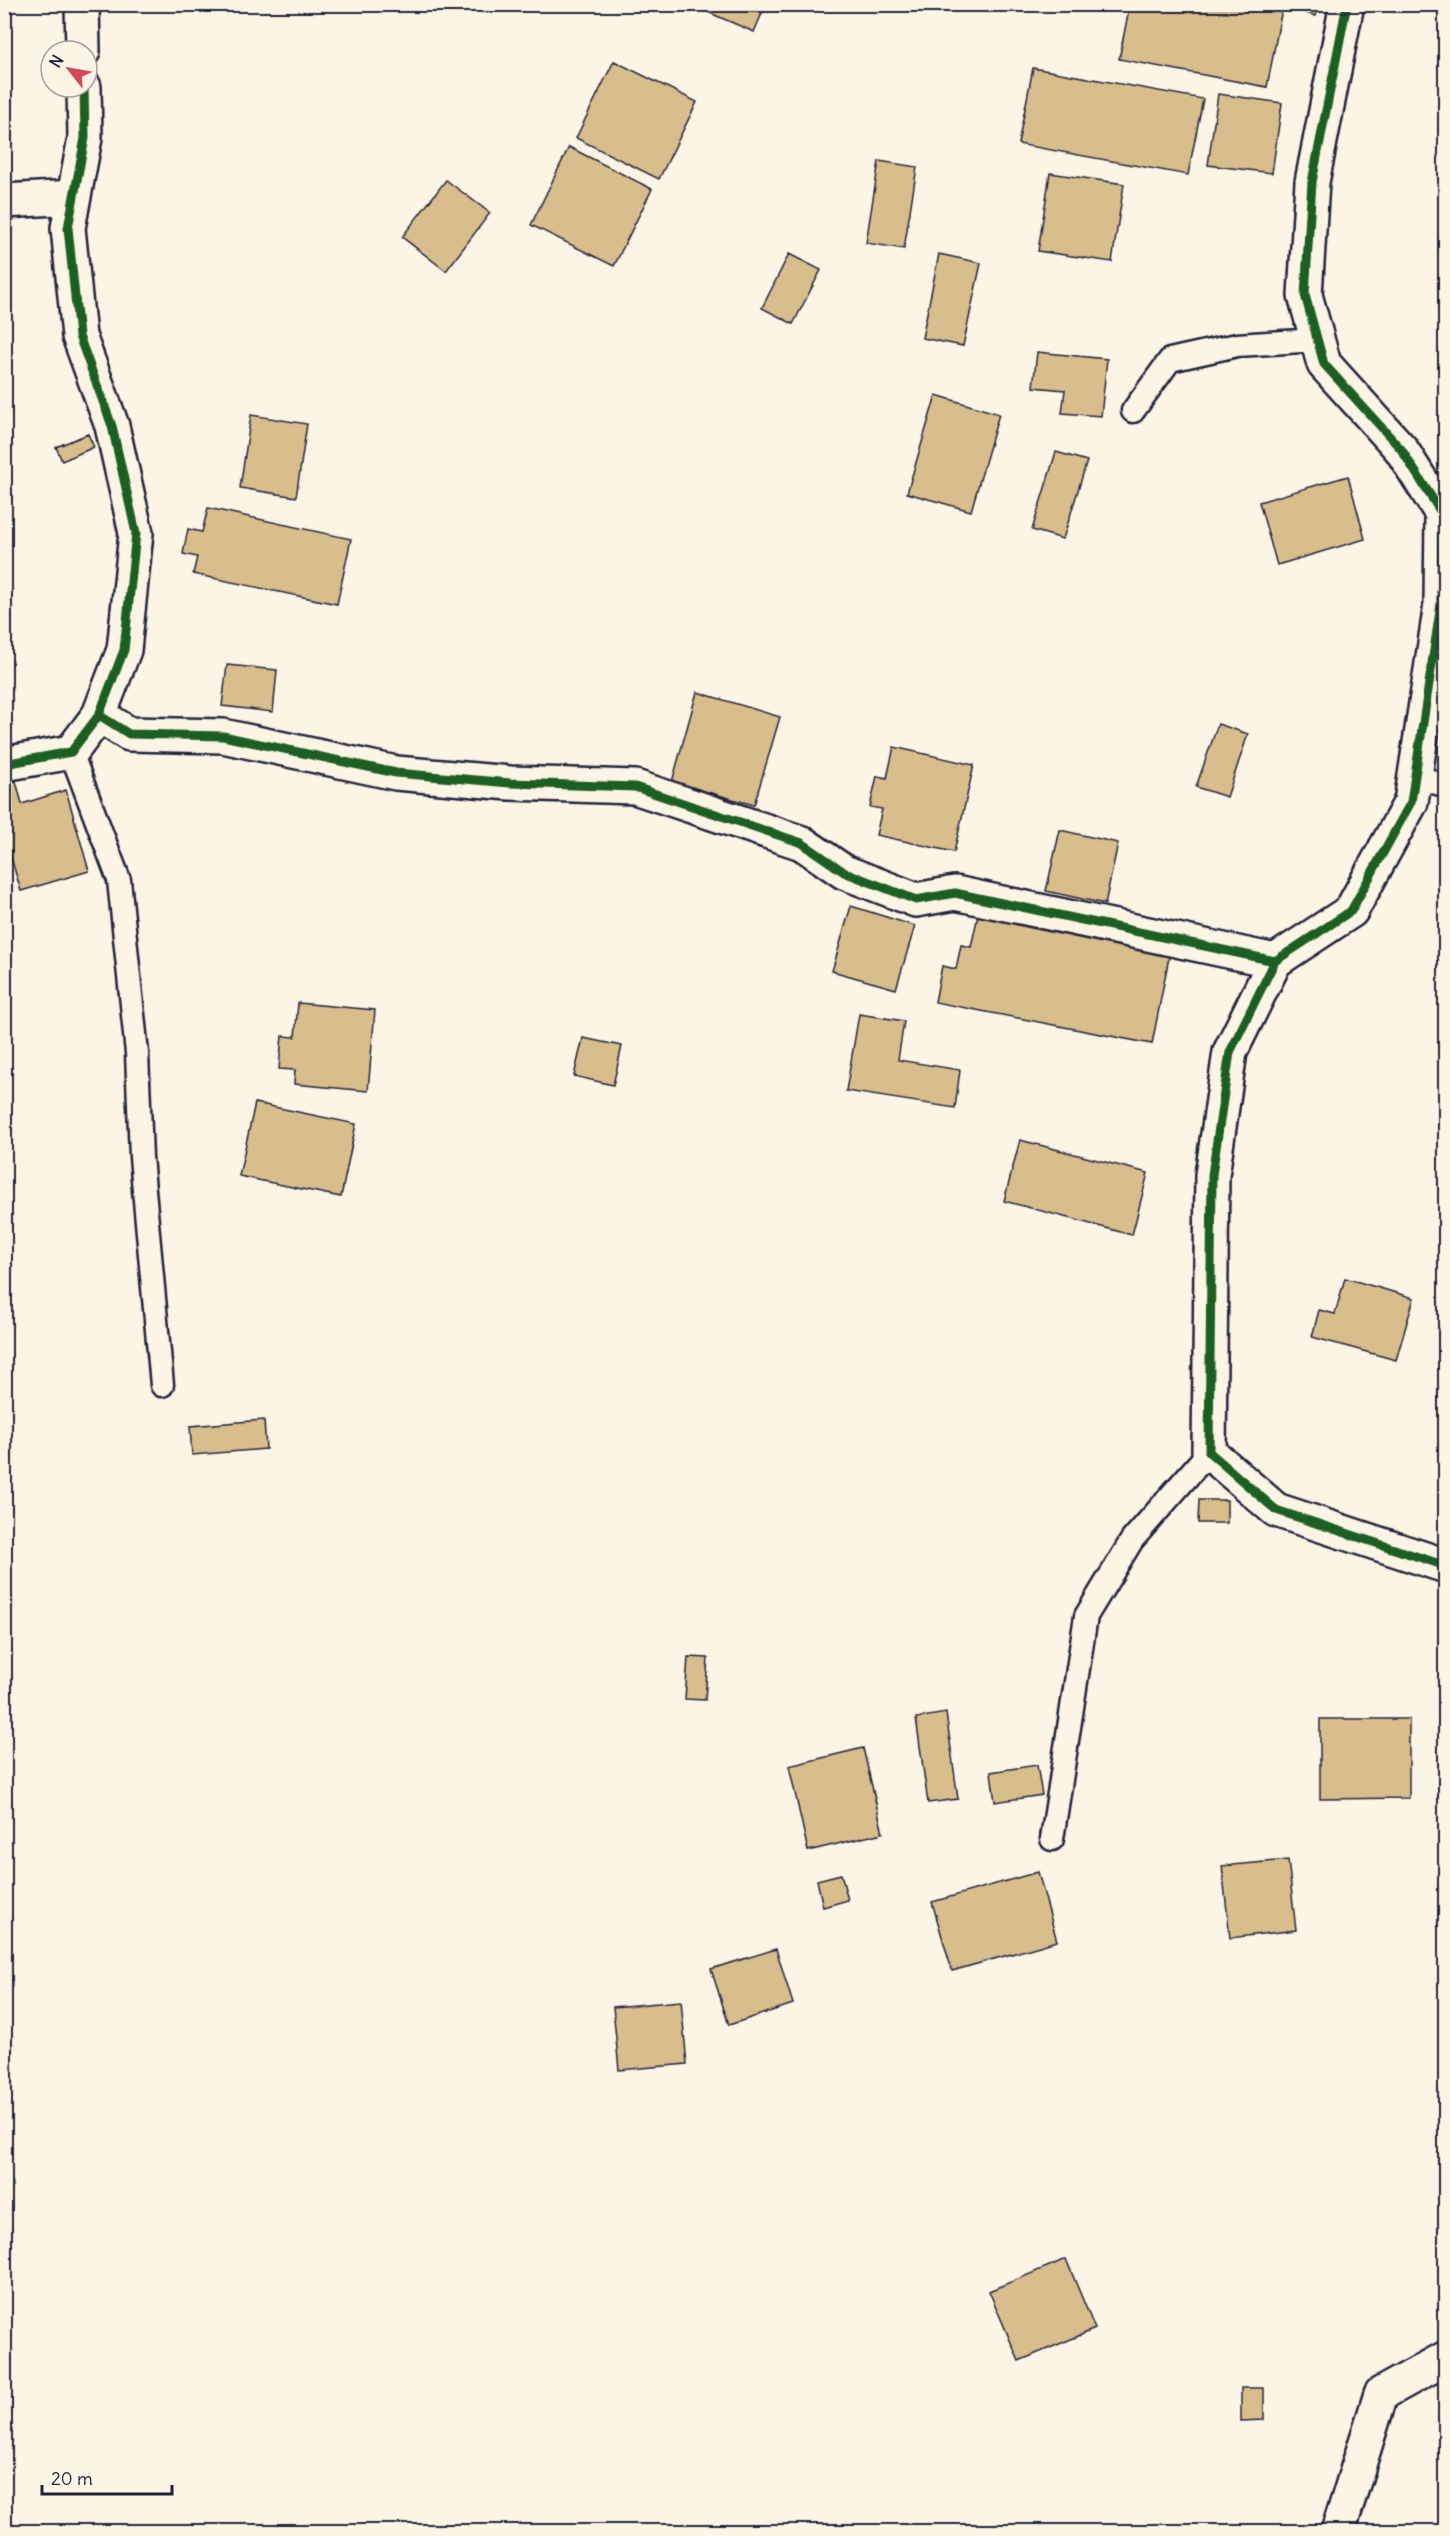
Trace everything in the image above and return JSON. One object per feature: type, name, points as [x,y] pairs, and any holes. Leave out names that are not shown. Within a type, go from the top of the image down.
[{"type":"street","points":[[82,4],[83,39]]},
{"type":"street","points":[[1347,4],[1312,182],[1305,295],[1324,364],[1401,449],[1442,514],[1441,604],[1411,802],[1351,911],[1275,960],[1230,1052],[1212,1175],[1209,1452],[1276,1510],[1446,1566]]},
{"type":"street","points":[[4,764],[71,752],[99,715],[124,650],[136,533],[112,426],[79,336],[69,228],[85,138],[84,99]]},
{"type":"street","points":[[4,201],[74,197]]},
{"type":"street","points":[[99,715],[129,734],[223,736],[396,773],[510,783],[635,787],[802,843],[844,872],[916,900],[955,893],[1275,960]]},
{"type":"street","points":[[1338,2532],[1381,2394],[1446,2358]]},
{"type":"lane","points":[[1133,411],[1170,360],[1237,345],[1317,340]]},
{"type":"lane","points":[[71,752],[119,880],[137,1053],[141,1156],[162,1385]]},
{"type":"lane","points":[[1415,776],[1446,786]]},
{"type":"lane","points":[[1052,1839],[1086,1616],[1132,1540],[1209,1452]]},
{"type":"building","points":[[689,4],[766,4],[754,32]]},
{"type":"building","points":[[1130,4],[1256,4],[1282,9],[1267,87],[1119,59]]},
{"type":"building","points":[[1278,4],[1319,4],[1316,16]]},
{"type":"building","points":[[614,61],[697,102],[659,179],[576,138]]},
{"type":"building","points":[[1033,68],[1203,99],[1188,175],[1018,144]]},
{"type":"building","points":[[1218,94],[1282,103],[1272,173],[1208,165]]},
{"type":"building","points":[[569,147],[652,189],[614,266],[531,225]]},
{"type":"building","points":[[879,161],[917,167],[904,249],[866,243]]},
{"type":"building","points":[[1050,173],[1124,184],[1112,262],[1038,251]]},
{"type":"building","points":[[446,180],[490,213],[446,271],[402,237]]},
{"type":"building","points":[[789,254],[821,270],[793,324],[762,308]]},
{"type":"building","points":[[939,254],[981,263],[963,346],[922,338]]},
{"type":"building","points":[[1037,352],[1107,359],[1101,416],[1062,413],[1065,390],[1033,387]]},
{"type":"building","points":[[936,395],[999,414],[971,511],[907,493]]},
{"type":"building","points":[[251,415],[307,424],[296,497],[240,488]]},
{"type":"building","points":[[88,434],[94,447],[62,461],[56,447]]},
{"type":"building","points":[[1056,452],[1087,461],[1063,539],[1032,530]]},
{"type":"building","points":[[1348,476],[1365,539],[1277,565],[1259,502]]},
{"type":"building","points":[[208,508],[351,539],[337,604],[193,574],[197,557],[183,554],[188,529],[202,532]]},
{"type":"building","points":[[227,665],[277,670],[273,712],[222,706]]},
{"type":"building","points":[[697,692],[780,717],[754,805],[672,782]]},
{"type":"building","points":[[1218,724],[1248,734],[1227,797],[1196,787]]},
{"type":"building","points":[[894,747],[974,765],[954,852],[876,835],[882,809],[870,807],[877,776],[887,778]]},
{"type":"building","points":[[16,781],[22,804],[66,790],[89,871],[21,891],[4,834],[4,784]]},
{"type":"building","points":[[1060,830],[1118,843],[1105,904],[1046,891]]},
{"type":"building","points":[[851,906],[915,926],[896,989],[832,971]]},
{"type":"building","points":[[978,915],[1170,952],[1152,1044],[935,1002],[942,966],[956,969],[961,945],[971,947]]},
{"type":"building","points":[[298,1003],[375,1010],[368,1091],[294,1084],[295,1070],[279,1069],[282,1036],[295,1037]]},
{"type":"building","points":[[859,1014],[904,1021],[898,1060],[960,1070],[955,1108],[846,1091]]},
{"type":"building","points":[[583,1038],[622,1046],[613,1085],[574,1076]]},
{"type":"building","points":[[255,1103],[356,1124],[341,1197],[239,1176]]},
{"type":"building","points":[[1020,1140],[1148,1173],[1132,1235],[1004,1201]]},
{"type":"building","points":[[1345,1278],[1414,1298],[1396,1360],[1312,1337],[1319,1310],[1335,1314]]},
{"type":"building","points":[[264,1420],[266,1449],[192,1455],[190,1426]]},
{"type":"building","points":[[1199,1500],[1227,1500],[1227,1523],[1198,1523]]},
{"type":"building","points":[[688,1657],[708,1658],[705,1700],[685,1699]]},
{"type":"building","points":[[946,1713],[958,1799],[928,1803],[916,1718]]},
{"type":"building","points":[[1320,1719],[1409,1719],[1409,1798],[1320,1799]]},
{"type":"building","points":[[863,1748],[883,1833],[808,1851],[789,1766]]},
{"type":"building","points":[[1037,1765],[1042,1795],[995,1802],[991,1772]]},
{"type":"building","points":[[1288,1860],[1296,1930],[1230,1938],[1222,1866]]},
{"type":"building","points":[[1038,1872],[1057,1941],[952,1971],[932,1902]]},
{"type":"building","points":[[841,1874],[848,1900],[823,1907],[817,1880]]},
{"type":"building","points":[[776,1949],[793,2004],[729,2025],[711,1969]]},
{"type":"building","points":[[681,2001],[687,2064],[619,2070],[613,2007]]},
{"type":"building","points":[[1066,2259],[1095,2329],[1019,2361],[989,2291]]},
{"type":"building","points":[[1241,2388],[1264,2388],[1264,2420],[1241,2421]]},
{"type":"cycle path","points":[[1347,4],[1312,182],[1305,295],[1324,364],[1401,449],[1442,514],[1441,604],[1411,802],[1351,911],[1275,961],[1230,1052],[1212,1175],[1209,1452],[1276,1510],[1446,1566]]},
{"type":"cycle path","points":[[4,764],[71,752],[99,715],[124,650],[136,533],[112,426],[79,336],[68,228],[85,138],[84,99]]},
{"type":"cycle path","points":[[99,715],[129,734],[223,736],[396,773],[510,783],[635,787],[802,843],[844,872],[916,900],[955,893],[1275,961]]}]
